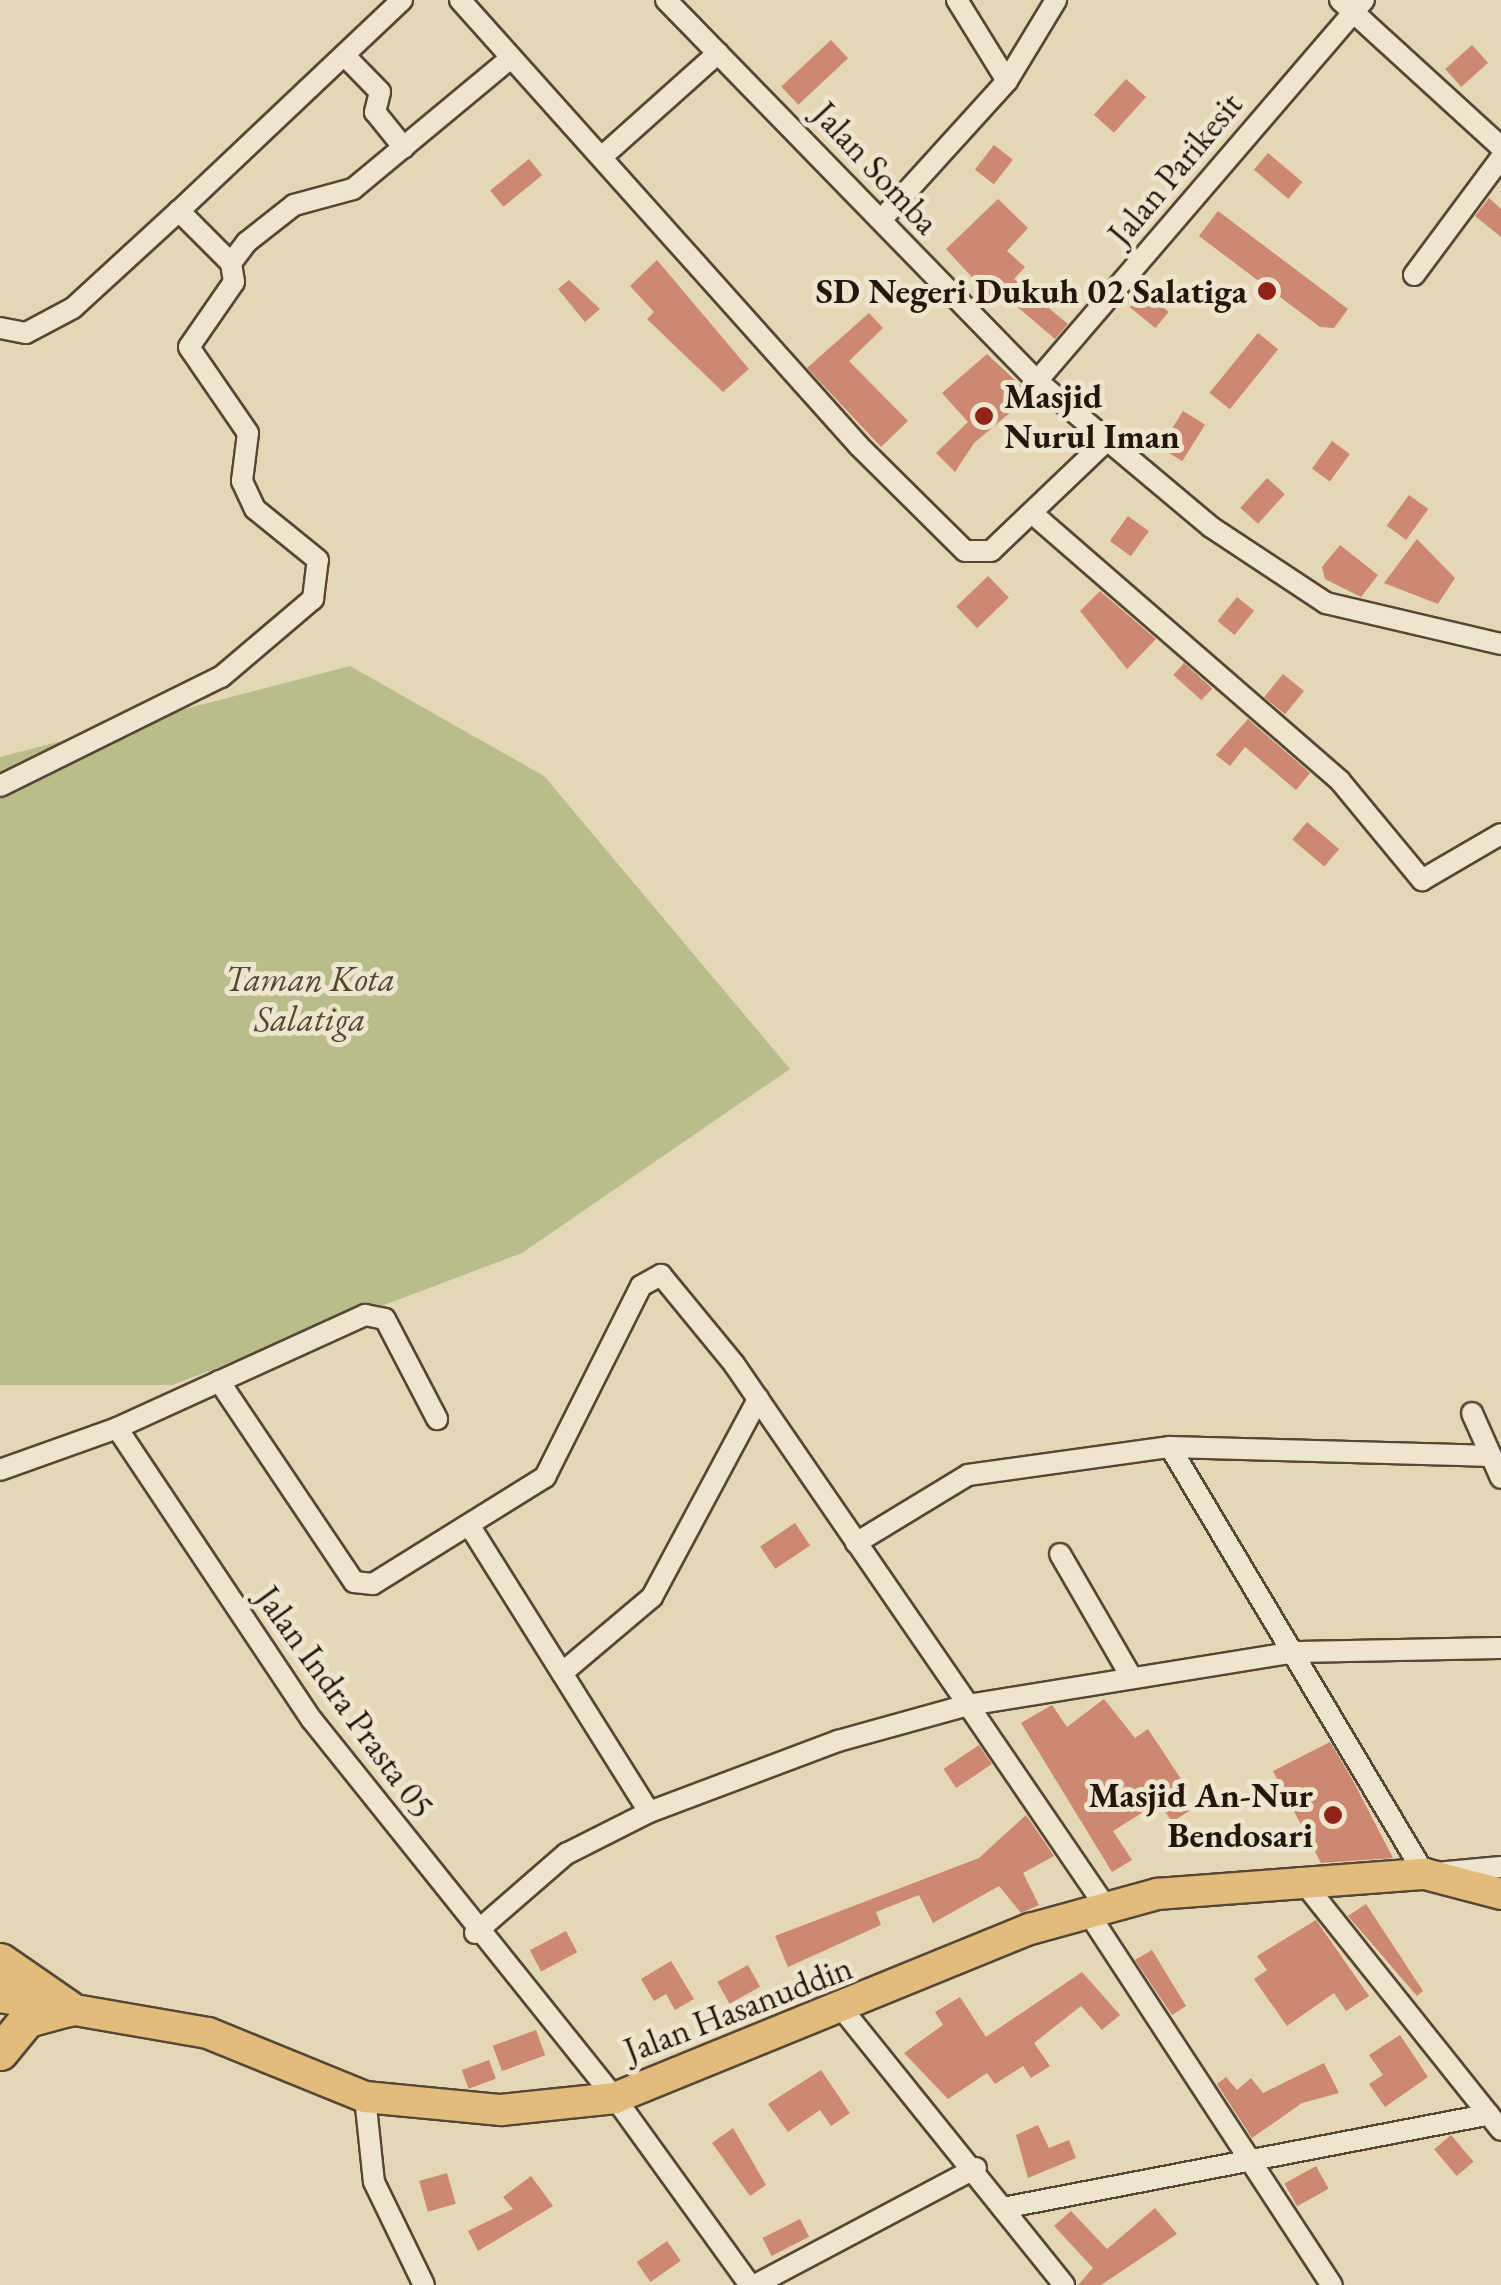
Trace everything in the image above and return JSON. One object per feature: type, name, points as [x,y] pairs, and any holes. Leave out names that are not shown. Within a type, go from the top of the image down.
[{"type":"highway","points":[[0,1961],[68,2008]]},
{"type":"highway","points":[[0,2052],[27,2019],[68,2008]]},
{"type":"main road","name":"Jalan Hasanuddin","points":[[0,1997],[230,2039],[365,2096],[501,2110],[616,2098],[1096,1908],[1300,1878],[1425,1874],[1501,1894]]},
{"type":"street","points":[[0,328],[26,333],[59,317],[180,210],[402,0]]},
{"type":"street","points":[[460,0],[604,156],[858,446],[966,551],[991,551],[1103,444]]},
{"type":"street","name":"Jalan Somba","points":[[666,0],[1037,382],[1103,444],[1316,598],[1501,644]]},
{"type":"street","points":[[957,0],[1007,81]]},
{"type":"street","points":[[881,220],[1007,81],[1056,0]]},
{"type":"street","points":[[1352,3],[1501,147]]},
{"type":"street","name":"Jalan Parikesit","points":[[1037,382],[1352,3]]},
{"type":"street","points":[[604,156],[718,53]]},
{"type":"street","points":[[345,56],[380,92],[375,112],[404,148]]},
{"type":"street","points":[[231,263],[284,211],[338,198],[511,58]]},
{"type":"street","points":[[1414,275],[1501,158]]},
{"type":"street","points":[[0,786],[221,677],[269,644],[320,589],[318,560],[248,496],[248,432],[189,354],[234,282],[231,263],[180,210]]},
{"type":"street","points":[[1032,512],[1340,781],[1422,880],[1501,834]]},
{"type":"street","points":[[219,1380],[354,1582],[373,1584],[471,1528],[544,1477],[641,1286],[662,1275],[758,1399],[968,1705],[1096,1908],[1244,2160],[1332,2285]]},
{"type":"street","points":[[0,1470],[117,1428],[376,1314],[437,1419]]},
{"type":"street","points":[[562,1673],[652,1597],[758,1399]]},
{"type":"street","points":[[1472,1413],[1501,1478]]},
{"type":"street","name":"Jalan Indra Prasta 05","points":[[117,1428],[312,1720],[475,1932],[616,2098],[752,2285]]},
{"type":"street","points":[[856,1542],[968,1474],[1170,1447],[1491,1456]]},
{"type":"street","points":[[1170,1447],[1296,1652],[1425,1874],[1501,1868]]},
{"type":"street","points":[[471,1528],[649,1812]]},
{"type":"street","points":[[1060,1554],[1132,1678]]},
{"type":"street","points":[[475,1932],[566,1854],[649,1812],[838,1741],[968,1705],[1296,1652],[1501,1648]]},
{"type":"street","points":[[1300,1878],[1495,2122]]},
{"type":"street","points":[[843,2010],[976,2168],[1002,2208],[1064,2285]]},
{"type":"street","points":[[365,2096],[374,2182],[424,2285]]},
{"type":"street","points":[[1002,2208],[1244,2160],[1495,2122]]},
{"type":"street","points":[[752,2285],[976,2168]]},
{"type":"green space","name":"Taman Kota Salatiga","points":[[350,666],[544,776],[790,1069],[522,1253],[172,1385],[0,1385],[0,757]]},
{"type":"building","points":[[831,40],[848,58],[798,105],[781,86]]},
{"type":"building","points":[[1472,45],[1488,63],[1461,87],[1445,69]]},
{"type":"building","points":[[1126,79],[1146,97],[1114,133],[1094,115]]},
{"type":"building","points":[[994,145],[1013,160],[994,184],[975,169]]},
{"type":"building","points":[[1268,153],[1302,182],[1288,199],[1254,170]]},
{"type":"building","points":[[529,159],[542,175],[503,207],[490,190]]},
{"type":"building","points":[[1489,198],[1501,209],[1501,237],[1475,216]]},
{"type":"building","points":[[998,199],[1028,228],[1007,251],[1025,267],[1014,279],[1068,324],[1055,339],[1001,293],[994,301],[946,249]]},
{"type":"building","points":[[1218,211],[1348,309],[1334,328],[1320,327],[1199,236]]},
{"type":"building","points":[[657,260],[749,369],[723,392],[647,319],[654,312],[630,286]]},
{"type":"building","points":[[569,280],[600,309],[585,322],[558,289]]},
{"type":"building","points":[[1143,291],[1169,312],[1155,328],[1130,307]]},
{"type":"building","points":[[869,313],[883,328],[849,361],[908,421],[881,447],[807,368]]},
{"type":"building","points":[[1258,333],[1278,349],[1230,409],[1210,393]]},
{"type":"building","name":"Masjid Nurul Iman","points":[[987,354],[1031,395],[974,443],[955,472],[936,453],[968,422],[942,393]]},
{"type":"building","points":[[1183,411],[1205,425],[1182,461],[1160,447]]},
{"type":"building","points":[[1332,441],[1350,454],[1330,481],[1312,469]]},
{"type":"building","points":[[1267,478],[1285,494],[1258,524],[1240,508]]},
{"type":"building","points":[[1409,495],[1428,509],[1406,540],[1387,526]]},
{"type":"building","points":[[1128,516],[1149,531],[1131,556],[1110,541]]},
{"type":"building","points":[[1417,539],[1455,578],[1438,604],[1384,583]]},
{"type":"building","points":[[1340,545],[1378,575],[1361,597],[1325,579],[1322,567]]},
{"type":"building","points":[[988,576],[1009,598],[977,628],[956,607]]},
{"type":"building","points":[[1100,591],[1156,639],[1127,669],[1080,611]]},
{"type":"building","points":[[1237,597],[1254,611],[1235,635],[1217,621]]},
{"type":"building","points":[[1184,663],[1212,688],[1202,700],[1173,675]]},
{"type":"building","points":[[1283,674],[1304,691],[1285,714],[1264,697]]},
{"type":"building","points":[[1248,719],[1310,773],[1296,790],[1245,747],[1230,766],[1216,755]]},
{"type":"building","points":[[1307,822],[1339,849],[1324,867],[1292,840]]},
{"type":"building","points":[[795,1523],[810,1545],[775,1569],[760,1546]]},
{"type":"building","points":[[1104,1699],[1135,1738],[1148,1729],[1185,1785],[1176,1790],[1189,1811],[1172,1822],[1159,1802],[1113,1831],[1132,1860],[1112,1872],[1021,1723],[1052,1705],[1067,1727]]},
{"type":"building","name":"Masjid An-Nur Bendosari","points":[[1330,1742],[1393,1858],[1321,1863],[1273,1771]]},
{"type":"building","points":[[979,1745],[992,1764],[956,1788],[943,1769]]},
{"type":"building","points":[[1026,1815],[1054,1856],[1023,1873],[1039,1905],[1021,1913],[999,1886],[933,1923],[919,1895],[876,1912],[881,1925],[788,1967],[775,1936],[979,1858]]},
{"type":"building","points":[[1366,1904],[1423,1991],[1417,1996],[1348,1916]]},
{"type":"building","points":[[1316,1920],[1369,1996],[1346,2011],[1334,1993],[1287,2026],[1254,1979],[1267,1970],[1257,1956]]},
{"type":"building","points":[[566,1931],[577,1952],[541,1971],[530,1950]]},
{"type":"building","points":[[1152,1950],[1186,2006],[1172,2015],[1135,1960]]},
{"type":"building","points":[[671,1961],[694,1999],[675,2010],[666,1994],[654,2001],[641,1979]]},
{"type":"building","points":[[748,1965],[760,1987],[730,2004],[717,1982]]},
{"type":"building","points":[[1082,1972],[1120,2015],[1102,2030],[1081,2006],[1034,2043],[1050,2066],[1031,2078],[1023,2066],[995,2084],[987,2073],[948,2099],[904,2053],[943,2025],[935,2012],[960,1997],[986,2037]]},
{"type":"building","points":[[536,2030],[545,2055],[502,2071],[493,2046]]},
{"type":"building","points":[[1400,2035],[1428,2077],[1385,2107],[1369,2084],[1383,2075],[1369,2055]]},
{"type":"building","points":[[489,2060],[496,2079],[469,2089],[462,2070]]},
{"type":"building","points":[[1324,2063],[1339,2093],[1302,2103],[1252,2138],[1217,2084],[1226,2077],[1237,2090],[1251,2078],[1263,2093]]},
{"type":"building","points":[[821,2070],[850,2113],[831,2126],[820,2110],[788,2132],[768,2104]]},
{"type":"building","points":[[1038,2125],[1049,2148],[1069,2140],[1076,2158],[1028,2178],[1016,2135]]},
{"type":"building","points":[[733,2128],[766,2185],[750,2196],[712,2143]]},
{"type":"building","points":[[1451,2135],[1473,2162],[1457,2176],[1434,2149]]},
{"type":"building","points":[[1316,2166],[1329,2189],[1297,2206],[1285,2183]]},
{"type":"building","points":[[447,2173],[456,2204],[428,2212],[419,2181]]},
{"type":"building","points":[[531,2176],[553,2206],[478,2251],[468,2231],[513,2209],[503,2197]]},
{"type":"building","points":[[1155,2208],[1177,2234],[1101,2285],[1078,2285],[1093,2268],[1054,2226],[1071,2211],[1107,2249]]},
{"type":"building","points":[[800,2219],[809,2237],[772,2256],[763,2238]]},
{"type":"building","points":[[667,2241],[681,2261],[650,2282],[637,2262]]},
{"type":"place","name":"SD Negeri Dukuh 02 Salatiga","points":[[1267,291]]},
{"type":"place","name":"Masjid Nurul Iman","points":[[984,416]]},
{"type":"place","name":"Masjid An-Nur Bendosari","points":[[1333,1815]]}]
